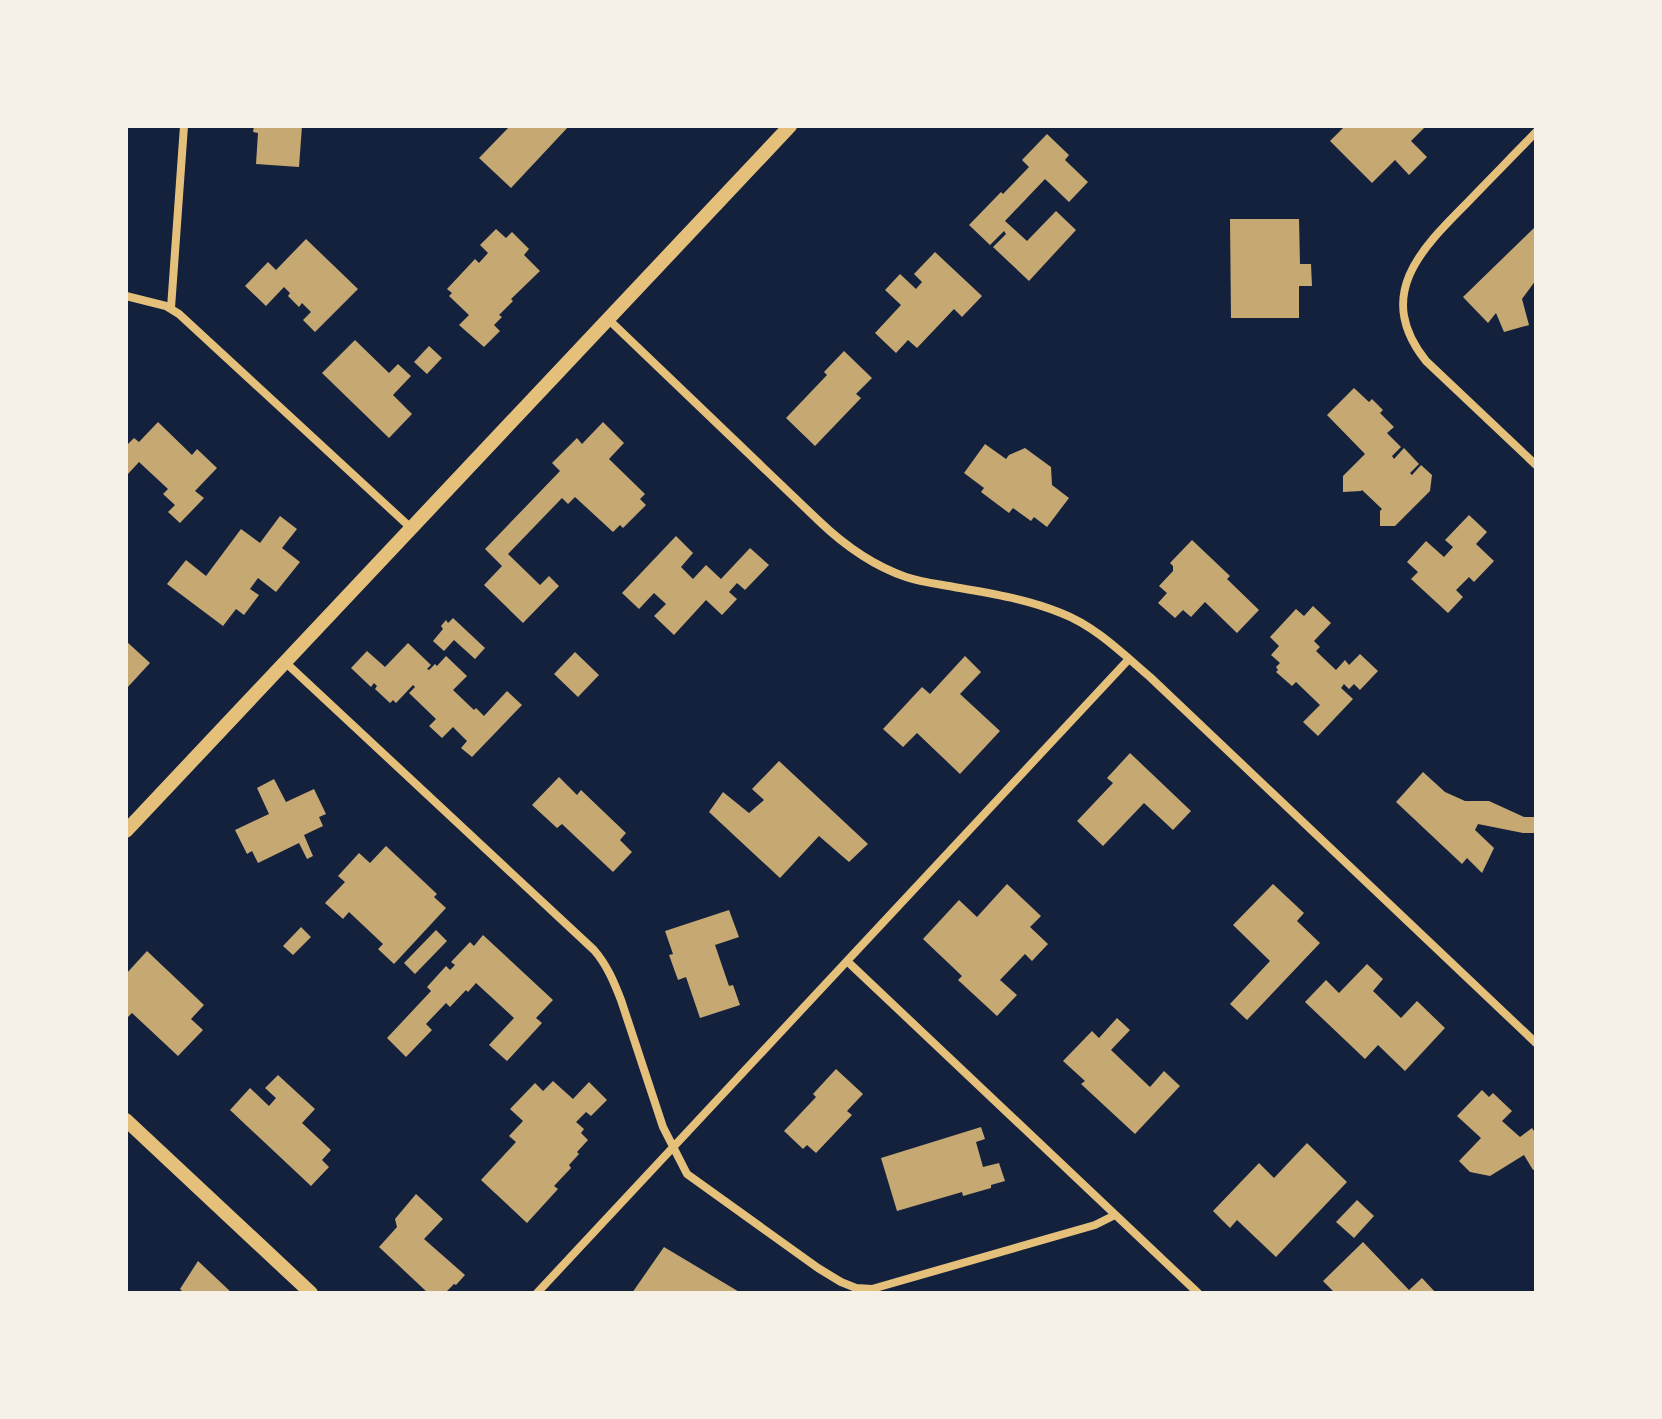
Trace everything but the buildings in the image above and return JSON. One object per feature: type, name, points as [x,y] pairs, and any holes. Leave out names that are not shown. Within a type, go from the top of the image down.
[{"type":"main road","points":[[126,831],[790,126]]},
{"type":"main road","points":[[126,1120],[311,1293]]},
{"type":"street","points":[[171,308],[184,126]]},
{"type":"street","points":[[1536,132],[1421,253],[1412,267],[1404,303],[1409,335],[1426,361],[1536,465]]},
{"type":"street","points":[[126,296],[171,308],[187,320],[411,528]]},
{"type":"street","points":[[608,319],[819,521],[851,547],[904,577],[1049,608],[1092,629],[1129,659],[1536,1043]]},
{"type":"street","points":[[537,1293],[1129,659]]},
{"type":"street","points":[[285,662],[594,950],[603,961],[621,1000],[663,1127],[687,1174],[818,1268],[856,1288],[872,1289],[1095,1225],[1115,1215]]},
{"type":"street","points":[[847,961],[1198,1293]]}]
